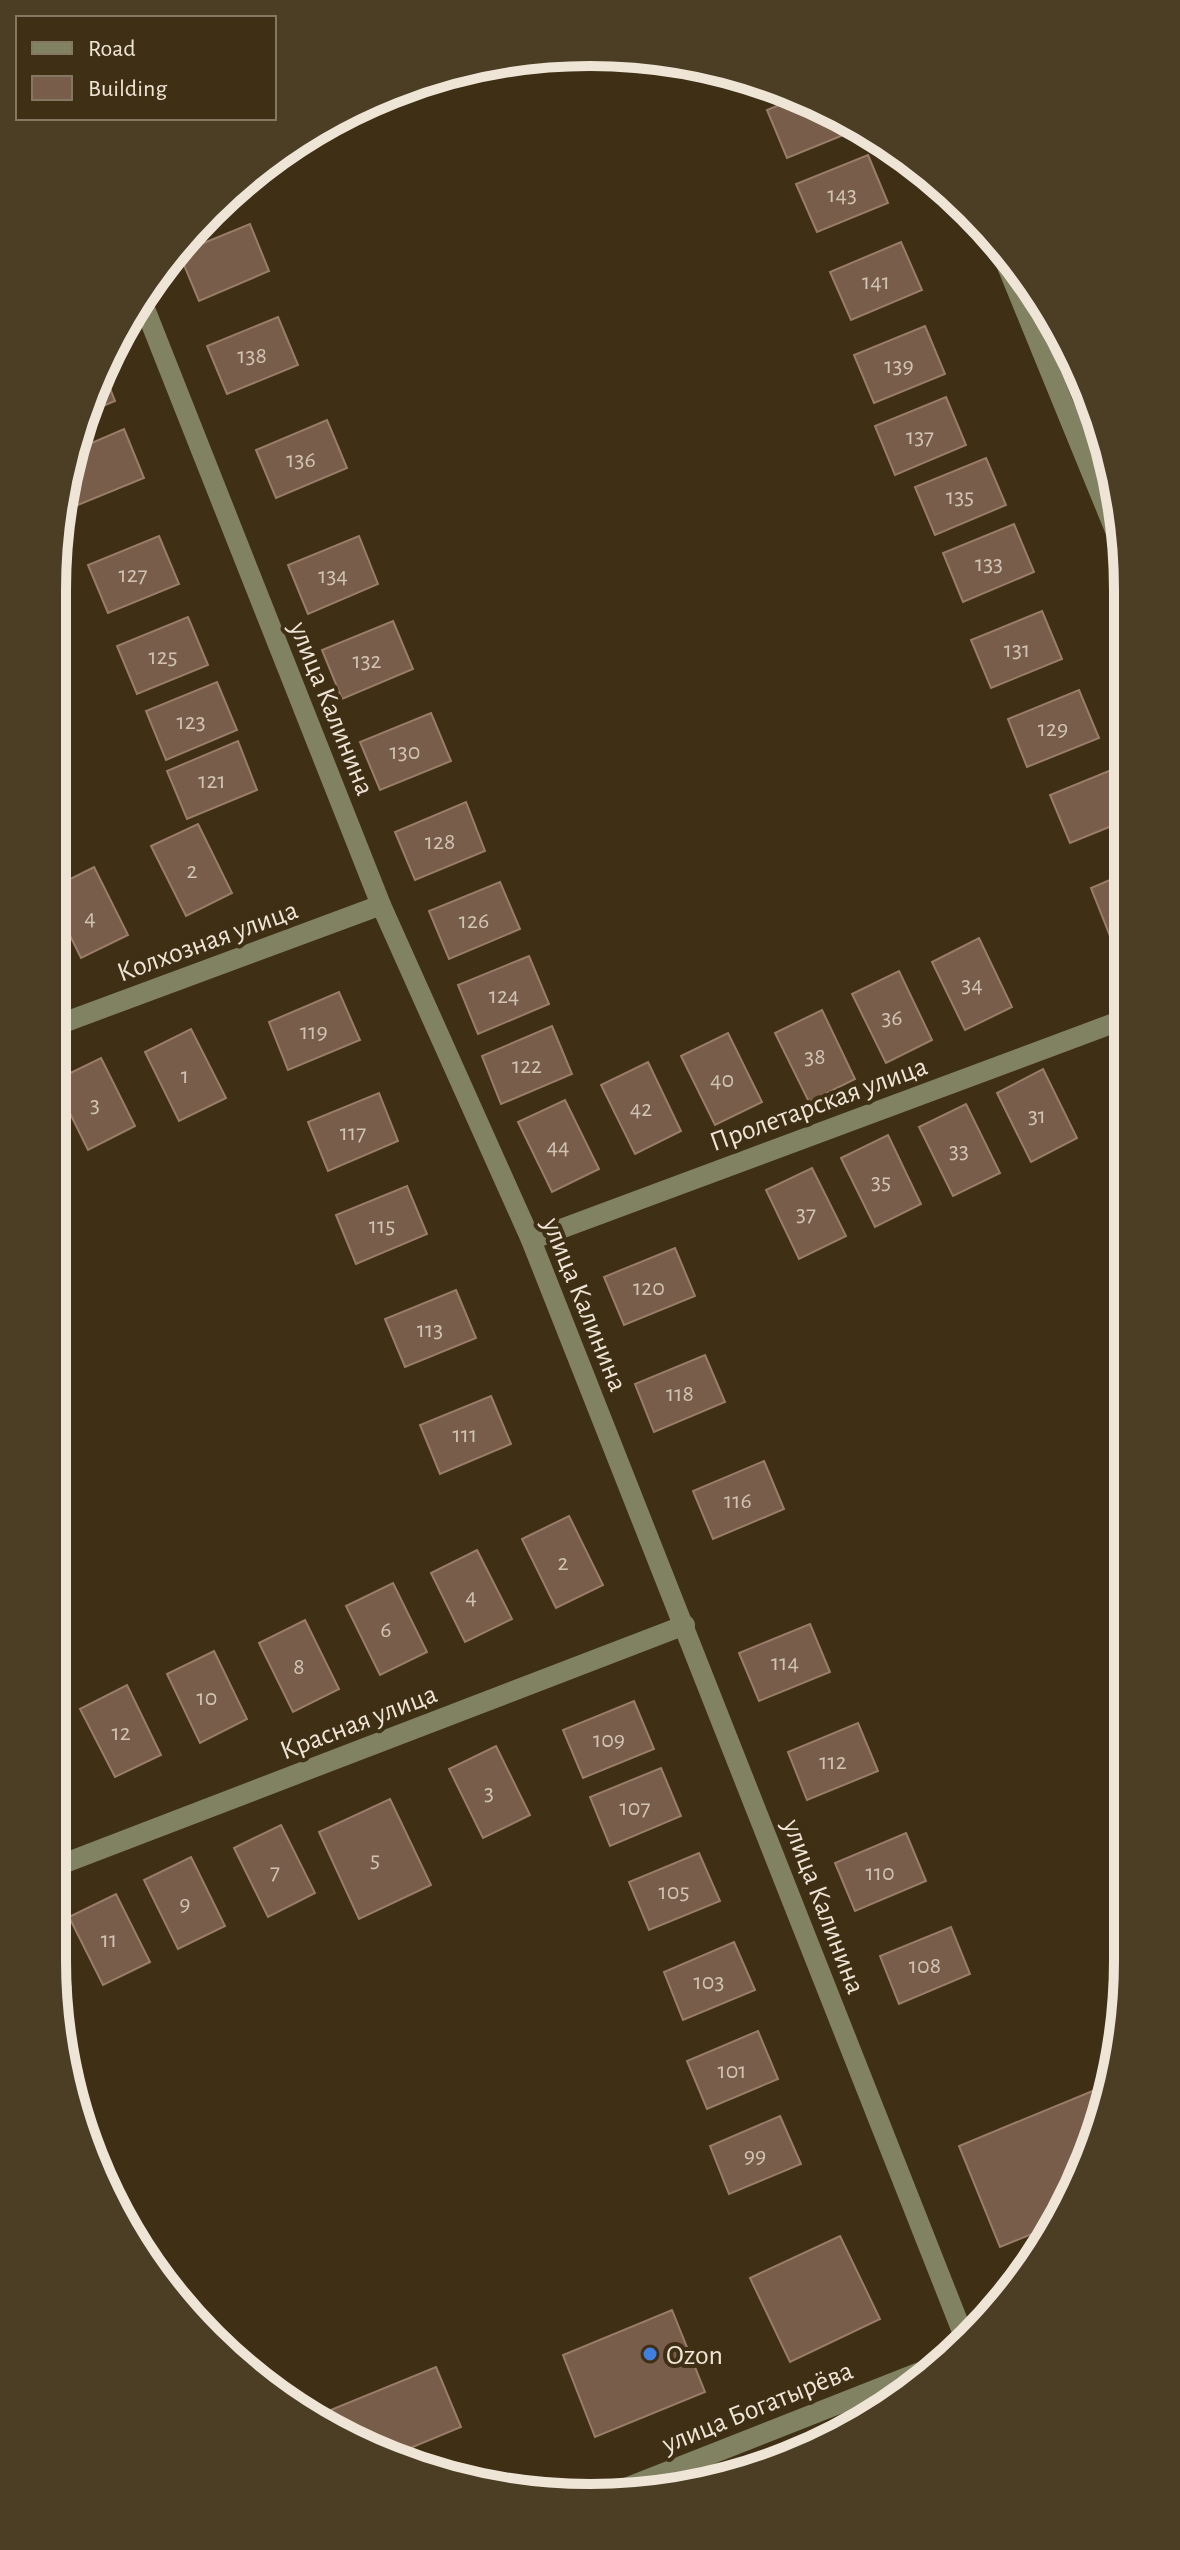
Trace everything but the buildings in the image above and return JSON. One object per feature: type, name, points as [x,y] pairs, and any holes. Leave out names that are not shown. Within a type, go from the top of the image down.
[{"type":"street","points":[[1013,281],[1109,515]]},
{"type":"street","name":"улица Калинина","points":[[146,312],[381,905],[531,1240],[962,2330]]},
{"type":"street","name":"Колхозная улица","points":[[66,1022],[381,905]]},
{"type":"street","name":"Пролетарская улица","points":[[531,1240],[1114,1023]]},
{"type":"street","name":"Красная улица","points":[[66,1863],[685,1625]]},
{"type":"street","name":"улица Богатырёва","points":[[642,2481],[908,2377]]},
{"type":"place","name":"Ozon","points":[[650,2354]]}]
